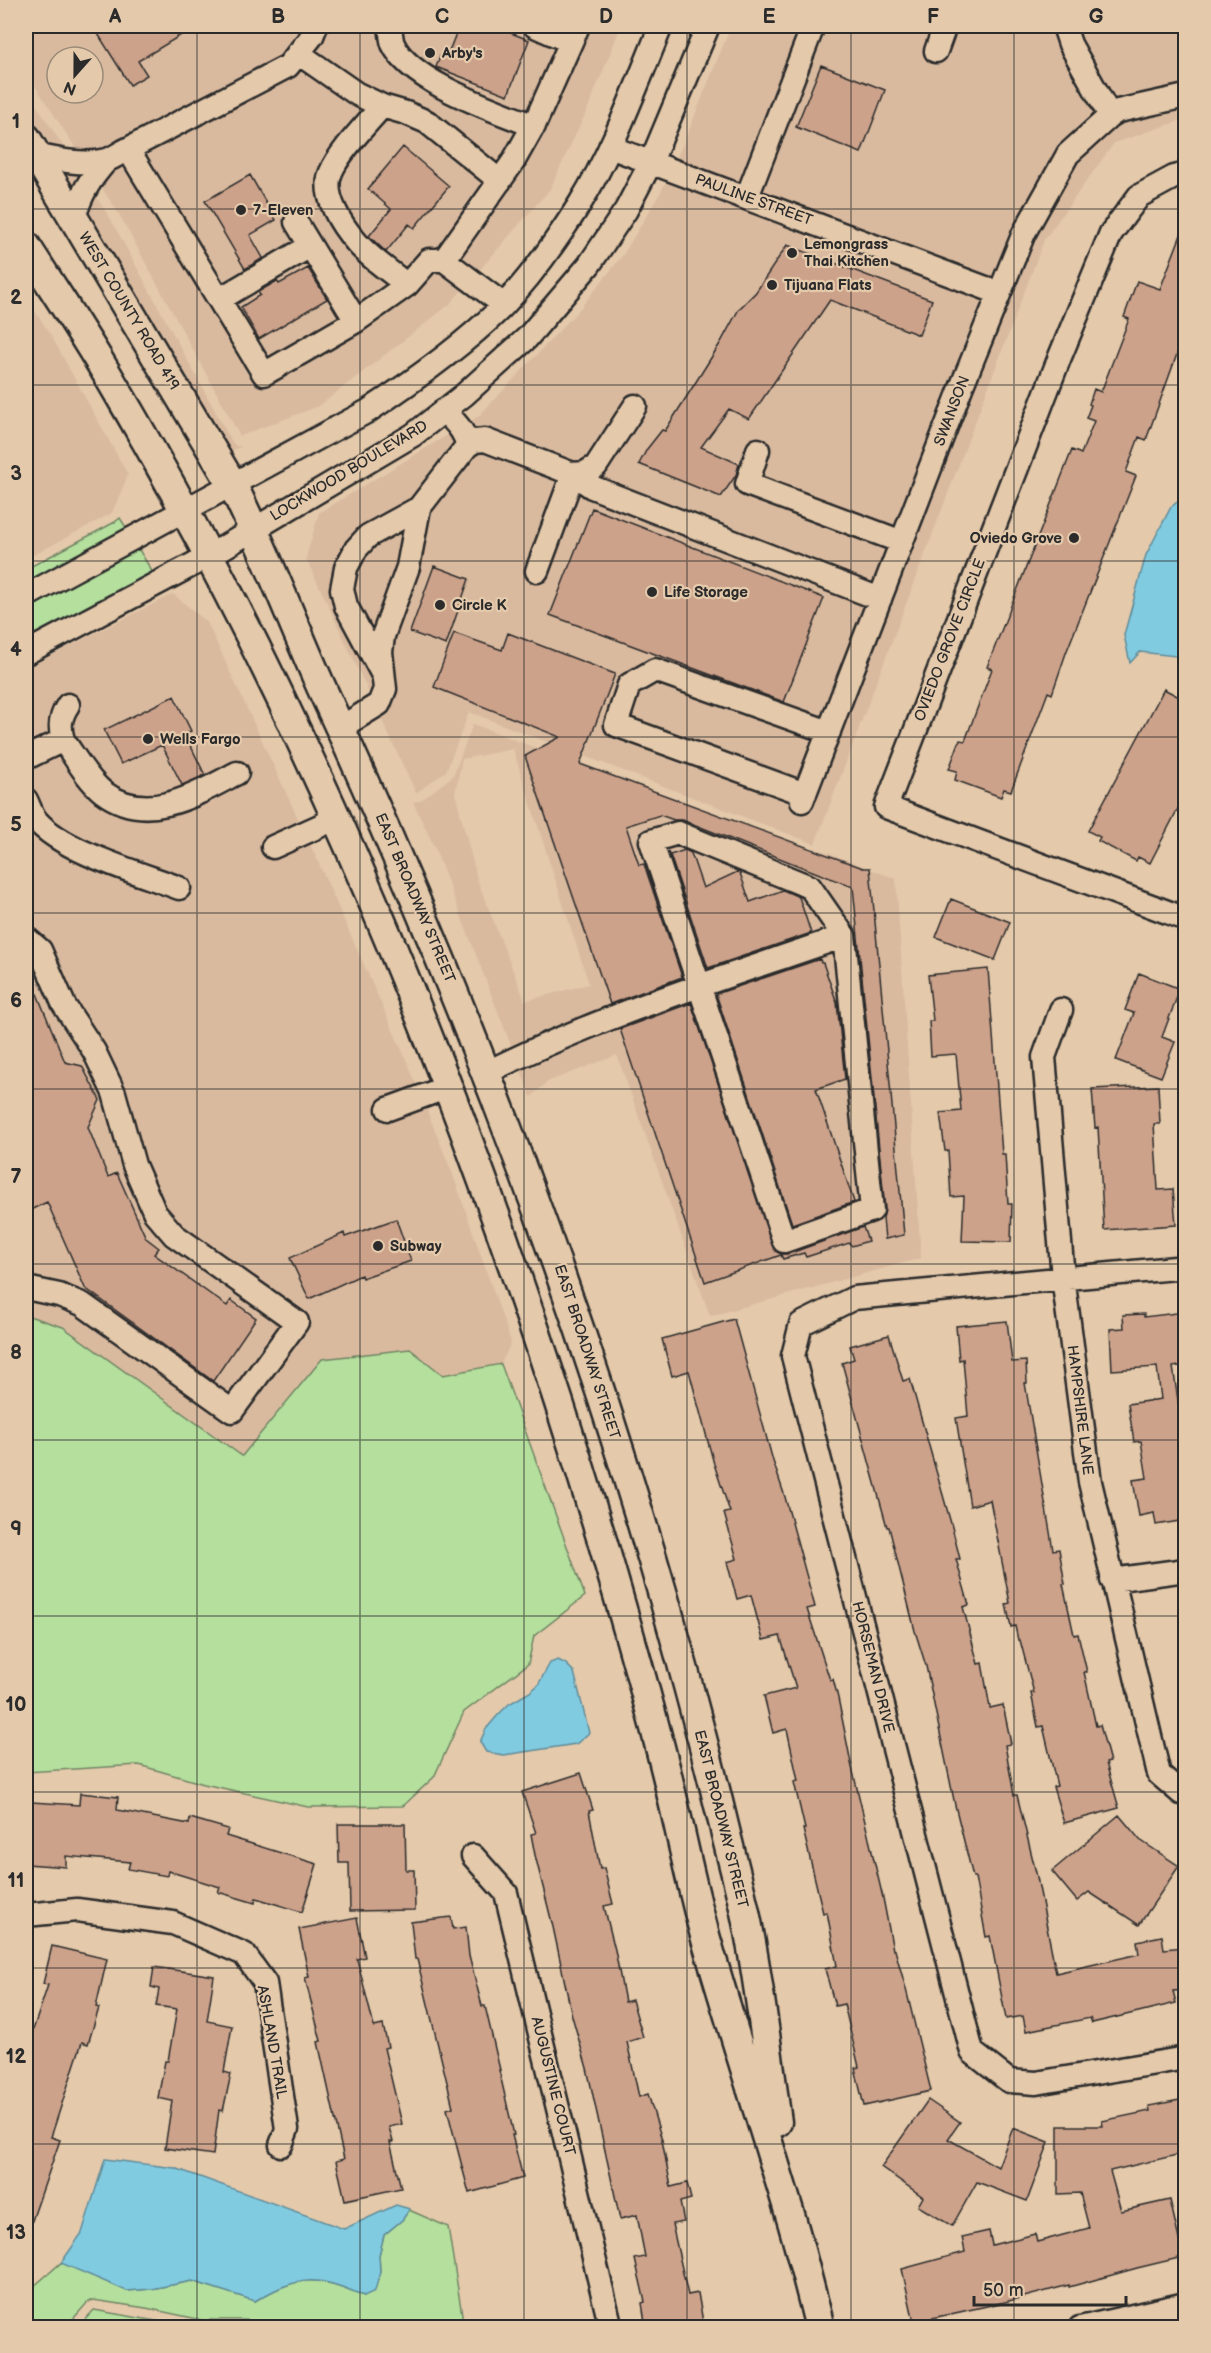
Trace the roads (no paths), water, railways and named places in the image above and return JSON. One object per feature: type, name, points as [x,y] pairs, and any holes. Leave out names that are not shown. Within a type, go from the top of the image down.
[{"type":"main road","name":"WEST COUNTY ROAD 419","points":[[31,147],[232,484],[254,528]]},
{"type":"main road","points":[[29,258],[109,376],[185,511]]},
{"type":"main road","name":"EAST BROADWAY STREET","points":[[185,511],[304,748],[335,819],[448,1087],[522,1293],[603,1545],[657,1738],[705,1935],[791,2216],[820,2328]]},
{"type":"main road","name":"EAST BROADWAY STREET","points":[[254,528],[434,939],[488,1072],[587,1350],[625,1468],[679,1651],[749,1930],[791,2216]]},
{"type":"main road","points":[[448,1087],[488,1072]]},
{"type":"street","points":[[74,219],[78,202],[89,181],[107,160],[288,66],[312,36],[316,26]]},
{"type":"street","points":[[390,26],[392,43],[411,68],[450,90],[534,126]]},
{"type":"street","points":[[444,260],[513,162],[534,126],[575,34],[534,26]]},
{"type":"street","points":[[26,596],[368,411],[394,394],[504,305],[552,245],[580,203],[610,147],[661,26]]},
{"type":"street","name":"LOCKWOOD BOULEVARD","points":[[26,653],[209,556],[413,435],[527,338],[589,265],[626,210],[651,162],[708,26]]},
{"type":"street","points":[[747,197],[813,26]]},
{"type":"street","points":[[936,51],[945,26]]},
{"type":"street","points":[[1064,26],[1070,44],[1110,116]]},
{"type":"street","points":[[298,53],[357,94],[382,106],[427,122],[500,181]]},
{"type":"street","name":"SWANSON","points":[[829,732],[654,670],[629,685],[616,725],[804,798],[1024,233],[1068,154],[1110,116],[1118,111],[1185,96]]},
{"type":"street","points":[[382,106],[337,160],[328,179],[328,188],[340,218],[358,243],[407,285]]},
{"type":"street","points":[[31,147],[60,160],[84,162],[107,160]]},
{"type":"street","name":"PAULINE STREET","points":[[610,147],[999,293]]},
{"type":"street","points":[[128,149],[264,374],[356,321],[407,285],[429,260],[444,260],[504,305]]},
{"type":"street","name":"OVIEDO GROVE CIRCLE","points":[[1185,174],[1174,177],[1139,196],[1111,233],[1059,359],[886,807],[1185,919]]},
{"type":"street","points":[[296,222],[356,321]]},
{"type":"street","points":[[220,299],[310,246]]},
{"type":"street","points":[[573,474],[585,474],[596,466],[634,406]]},
{"type":"street","points":[[444,410],[460,428],[467,446]]},
{"type":"street","points":[[340,728],[379,704],[386,689],[376,652],[346,606],[342,589],[346,568],[356,549],[368,536],[419,508],[467,446],[476,441],[485,440],[573,474],[592,487],[880,599]]},
{"type":"street","points":[[758,450],[747,484],[902,542]]},
{"type":"street","points":[[537,571],[573,474]]},
{"type":"street","points":[[376,652],[408,567],[415,541],[419,508]]},
{"type":"street","points":[[68,705],[61,715],[60,731],[63,740],[83,770],[102,791],[125,804],[145,808],[168,805],[237,773]]},
{"type":"street","points":[[26,758],[63,740]]},
{"type":"street","points":[[26,800],[36,819],[51,833],[72,846],[179,888]]},
{"type":"street","points":[[273,847],[335,819]]},
{"type":"street","points":[[678,833],[810,887],[843,936],[872,1210],[783,1241],[651,841],[678,833]]},
{"type":"street","points":[[488,1072],[549,1043],[843,936]]},
{"type":"street","points":[[26,938],[40,950],[64,1005],[94,1051],[114,1093],[134,1165],[155,1213],[174,1235],[297,1322],[232,1411],[82,1304],[59,1295],[26,1288]]},
{"type":"street","name":"HAMPSHIRE LANE","points":[[1061,1010],[1044,1057],[1063,1277],[1090,1482],[1159,1774],[1185,1794]]},
{"type":"street","points":[[388,1109],[448,1087]]},
{"type":"street","name":"HORSEMAN DRIVE","points":[[1185,1267],[854,1298],[801,1324],[793,1356],[972,2052],[1009,2081],[1036,2083],[1185,2058]]},
{"type":"street","points":[[1112,1580],[1185,1570]]},
{"type":"street","name":"AUGUSTINE COURT","points":[[473,1856],[506,1893],[611,2328]]},
{"type":"street","name":"ASHLAND TRAIL","points":[[26,1915],[77,1910],[173,1923],[244,1954],[265,1983],[287,2129],[281,2145]]},
{"type":"street","points":[[1080,2328],[1185,2304]]},
{"type":"water","points":[[1185,496],[1185,657],[1140,652],[1130,663],[1124,635],[1146,555],[1171,507]]},
{"type":"water","points":[[558,1660],[574,1672],[589,1733],[576,1744],[504,1755],[486,1752],[480,1742],[486,1729],[509,1704],[538,1685],[550,1663]]},
{"type":"water","points":[[105,2159],[175,2168],[344,2229],[396,2205],[410,2209],[402,2220],[384,2235],[379,2255],[380,2272],[375,2291],[364,2296],[320,2281],[296,2282],[270,2292],[255,2301],[192,2281],[127,2291],[61,2263],[82,2233]]},
{"type":"place","name":"Arby's","points":[[430,53]]},
{"type":"place","name":"7-Eleven","points":[[241,210]]},
{"type":"place","name":"Lemongrass Thai Kitchen","points":[[792,253]]},
{"type":"place","name":"Tijuana Flats","points":[[772,285]]},
{"type":"place","name":"Oviedo Grove","points":[[1074,538]]},
{"type":"place","name":"Life Storage","points":[[652,592]]},
{"type":"place","name":"Circle K","points":[[440,605]]},
{"type":"place","name":"Wells Fargo","points":[[148,739]]},
{"type":"place","name":"Subway","points":[[378,1246]]}]
